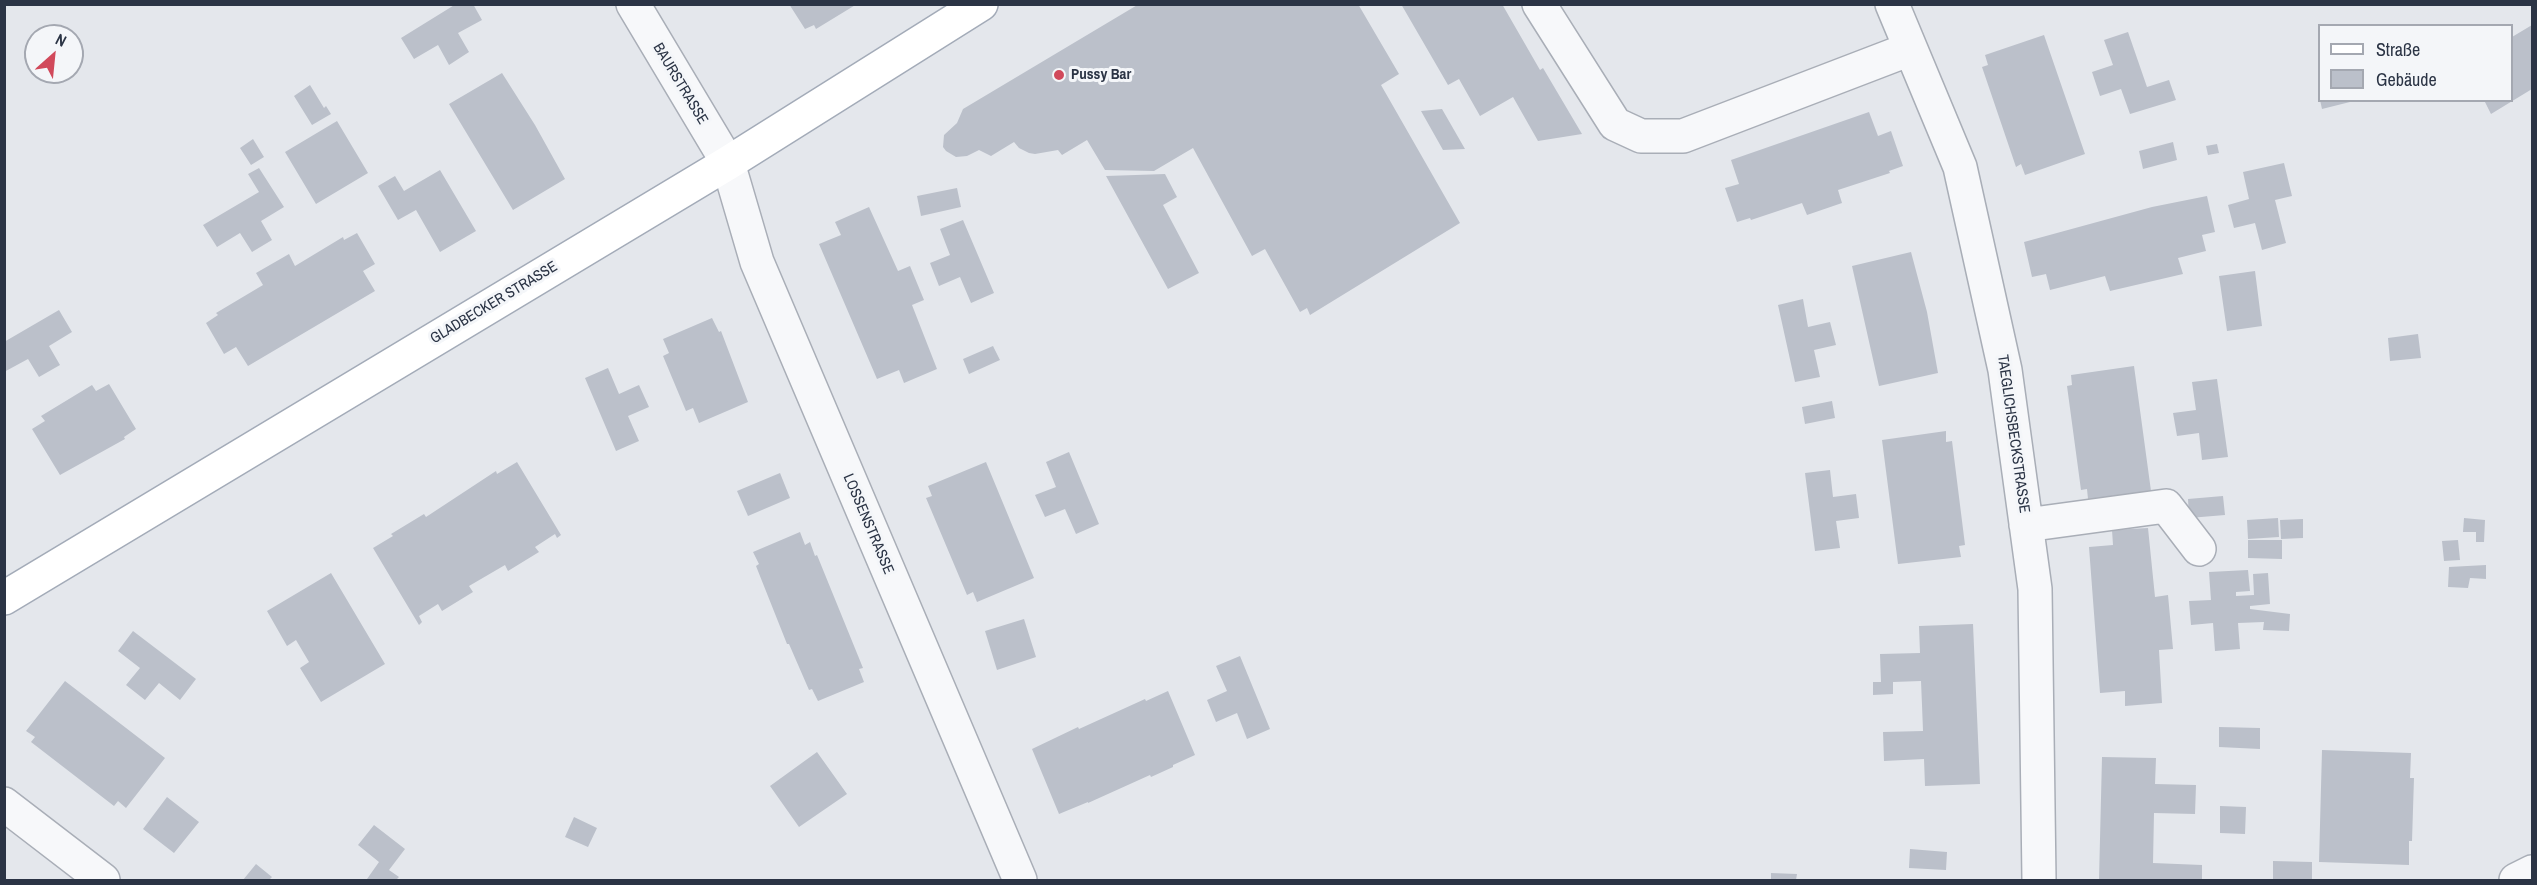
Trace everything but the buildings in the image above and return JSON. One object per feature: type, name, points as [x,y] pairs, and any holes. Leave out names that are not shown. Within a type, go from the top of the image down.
[{"type":"main road","name":"GLADBECKER STRASSE","points":[[4,598],[728,163],[981,4]]},
{"type":"street","name":"BAURSTRASSE","points":[[633,4],[728,163]]},
{"type":"street","points":[[1539,4],[1615,124],[1641,136],[1683,136],[1910,49]]},
{"type":"street","name":"TAEGLICHSBECKSTRASSE","points":[[1892,4],[1960,167],[2005,370],[2035,589],[2039,880]]},
{"type":"street","name":"LOSSENSTRASSE","points":[[728,163],[757,262],[1020,880]]},
{"type":"street","points":[[2026,525],[2166,506],[2199,549]]},
{"type":"street","points":[[4,804],[103,880]]},
{"type":"street","points":[[2516,880],[2532,872]]},
{"type":"place","name":"Pussy Bar","points":[[1059,75]]}]
